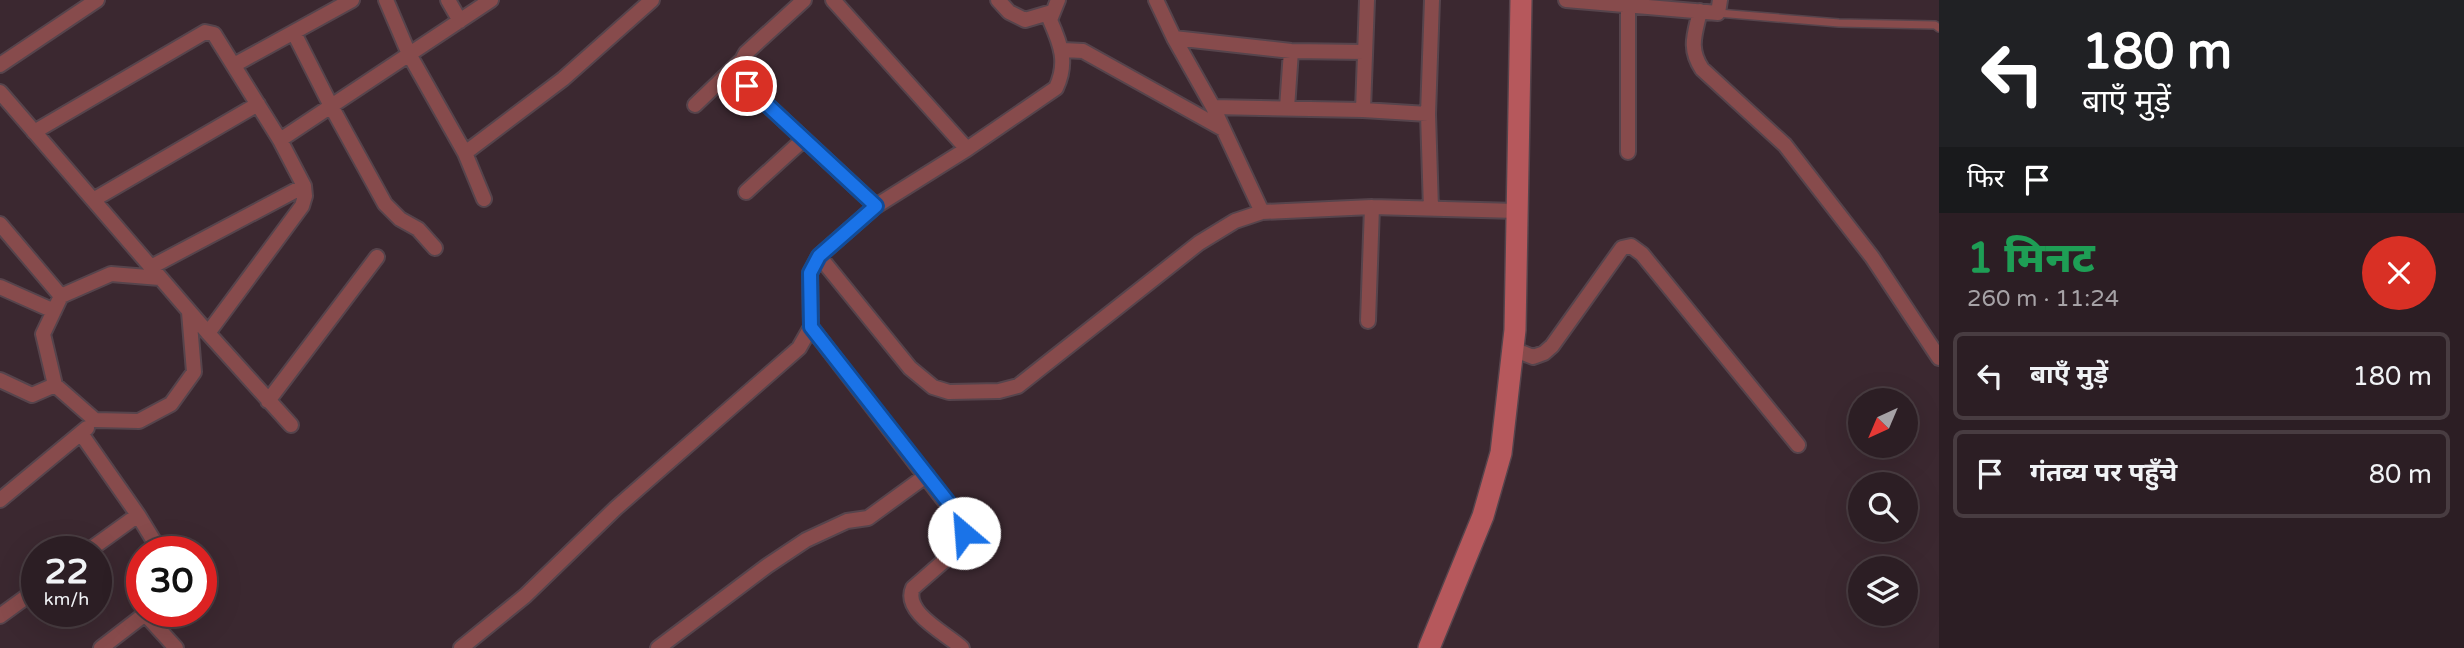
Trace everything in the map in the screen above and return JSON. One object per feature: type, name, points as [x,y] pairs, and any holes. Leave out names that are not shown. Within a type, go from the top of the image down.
[{"type":"street","points":[[0,65],[97,0]]},
{"type":"street","points":[[234,65],[352,0]]},
{"type":"street","points":[[386,0],[409,54],[465,153],[484,199]]},
{"type":"street","points":[[448,0],[460,21]]},
{"type":"street","points":[[280,139],[491,0]]},
{"type":"street","points":[[465,153],[563,79],[652,0]]},
{"type":"street","points":[[695,105],[804,0]]},
{"type":"street","points":[[833,0],[967,149]]},
{"type":"street","points":[[998,0],[1009,12],[1025,20],[1055,6]]},
{"type":"street","points":[[1156,0],[1213,107],[1262,212]]},
{"type":"street","points":[[1363,110],[1367,0]]},
{"type":"street","points":[[1431,209],[1428,114],[1432,0]]},
{"type":"street","points":[[1429,648],[1483,516],[1501,453],[1513,349],[1521,0]]},
{"type":"street","points":[[1566,0],[1650,4],[1700,11],[1719,7]]},
{"type":"street","points":[[1628,5],[1628,152]]},
{"type":"street","points":[[461,648],[525,596],[616,508],[799,348],[811,327],[810,273],[819,256],[876,206],[967,149],[1056,88],[1062,74],[1063,50],[1050,20],[1055,6]]},
{"type":"street","points":[[1700,11],[1693,47],[1694,58],[1702,69],[1785,145],[1872,257],[1939,358]]},
{"type":"street","points":[[34,132],[205,32],[214,34],[280,139],[304,186],[305,197],[302,206],[208,333]]},
{"type":"street","points":[[294,33],[385,204],[400,219],[418,229],[435,248]]},
{"type":"street","points":[[1174,38],[1291,51],[1365,52]]},
{"type":"street","points":[[1063,50],[1083,51],[1223,129]]},
{"type":"street","points":[[1287,108],[1291,51]]},
{"type":"street","points":[[741,61],[741,70],[747,86],[876,206]]},
{"type":"street","points":[[0,92],[189,312],[291,425]]},
{"type":"street","points":[[93,200],[258,104]]},
{"type":"street","points":[[1213,107],[1428,114]]},
{"type":"street","points":[[746,192],[804,139]]},
{"type":"street","points":[[189,312],[194,372],[171,404],[139,421],[95,419],[55,385],[43,334],[61,296],[111,275],[155,272],[304,186]]},
{"type":"street","points":[[819,256],[910,368],[933,387],[949,392],[999,391],[1018,386],[1199,243],[1235,221],[1262,212],[1372,207],[1517,211]]},
{"type":"street","points":[[1368,321],[1372,207]]},
{"type":"street","points":[[0,224],[61,296]]},
{"type":"street","points":[[1513,349],[1534,357],[1544,353],[1552,346],[1622,248],[1631,246],[1642,254],[1798,445]]},
{"type":"street","points":[[268,401],[377,257]]},
{"type":"street","points":[[0,287],[54,312]]},
{"type":"street","points":[[811,327],[960,520],[964,533],[961,546],[913,588],[910,602],[917,612],[962,648]]},
{"type":"street","points":[[4,387],[32,394],[55,385]]},
{"type":"street","points":[[0,500],[82,435],[95,419]]},
{"type":"street","points":[[82,435],[151,536]]},
{"type":"street","points":[[657,648],[806,540],[847,521],[868,518],[927,475]]},
{"type":"street","points":[[109,536],[138,515]]},
{"type":"street","points":[[0,616],[21,601]]},
{"type":"street","points":[[101,648],[128,627]]},
{"type":"street","points":[[159,627],[176,648]]},
{"type":"lane","points":[[1719,7],[1839,23],[1935,25],[1939,28]]},
{"type":"route","points":[[747,86],[876,206],[819,256],[810,273],[811,327],[948,502],[960,520],[964,533]]}]
